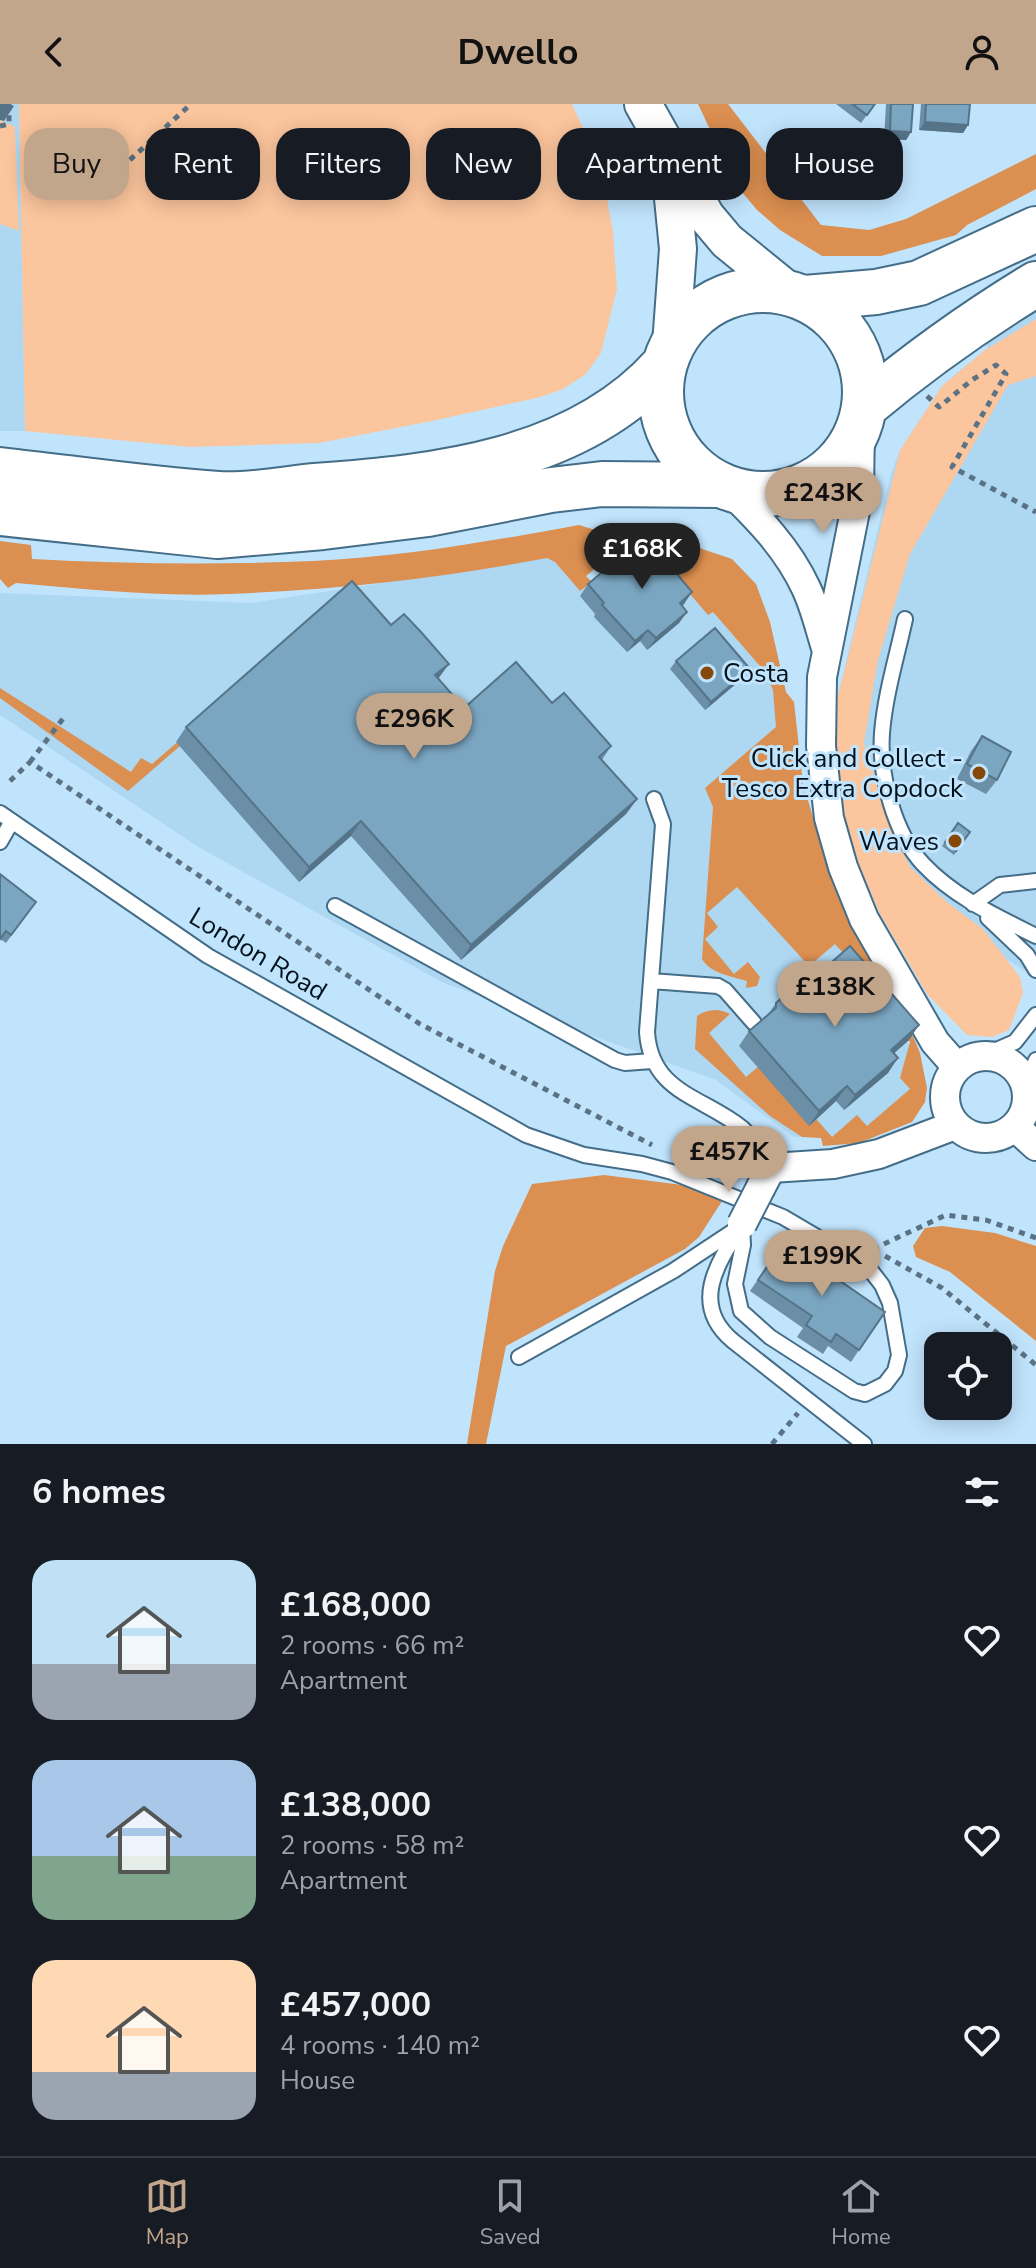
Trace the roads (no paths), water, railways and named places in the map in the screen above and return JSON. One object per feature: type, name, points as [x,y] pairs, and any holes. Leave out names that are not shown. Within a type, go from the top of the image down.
[{"type":"main road","points":[[798,296],[876,292],[919,283],[1036,229]]},
{"type":"main road","points":[[0,513],[217,536],[428,514],[551,490],[602,484],[723,487],[754,495],[779,494],[801,488],[823,476],[840,460],[862,417],[904,373],[976,321],[1036,284]]},
{"type":"main road","points":[[0,470],[221,494],[396,480],[446,472],[527,451],[602,418],[642,389],[691,319],[713,302],[750,290],[772,289],[798,296],[824,309],[843,328],[858,354],[865,382],[862,417]]},
{"type":"main road","points":[[667,355],[660,392],[664,420],[676,447],[697,471],[723,487]]},
{"type":"street","points":[[643,104],[656,128]]},
{"type":"street","points":[[667,355],[678,249],[673,200]]},
{"type":"street","points":[[697,200],[727,241],[798,296]]},
{"type":"street","points":[[862,417],[859,491],[827,649],[820,711],[829,818],[843,867],[864,919],[935,1042],[957,1067]]},
{"type":"street","points":[[723,487],[767,528],[789,558],[807,590],[827,649]]},
{"type":"street","points":[[985,1055],[1000,1058],[1031,1073],[1026,1136],[973,1137],[955,1125],[945,1105],[944,1092],[949,1077],[957,1067],[969,1059],[985,1055]]},
{"type":"street","points":[[742,1224],[766,1177],[879,1154],[955,1125]]},
{"type":"lane","points":[[905,619],[883,725],[882,750],[886,790],[897,824],[921,863],[973,904],[1027,955],[1036,970]]},
{"type":"lane","points":[[654,799],[663,824],[647,1032],[652,1061],[665,1079],[682,1092],[742,1128],[766,1177]]},
{"type":"lane","points":[[0,842],[6,817]]},
{"type":"lane","name":"London Road","points":[[6,817],[208,956],[526,1135],[584,1155],[672,1172],[783,1217],[868,1267],[886,1294],[898,1334],[899,1355],[895,1371],[885,1384],[865,1394],[854,1391],[770,1337],[741,1311],[735,1284],[743,1245],[742,1224]]},
{"type":"lane","points":[[973,904],[1000,885],[1036,881]]},
{"type":"lane","points":[[973,904],[1036,936]]},
{"type":"lane","points":[[335,906],[615,1060],[625,1063],[652,1061]]},
{"type":"lane","points":[[651,981],[718,986],[754,1023]]},
{"type":"lane","points":[[985,1055],[1015,1042],[1036,1015]]},
{"type":"lane","points":[[519,1357],[702,1254],[742,1224]]},
{"type":"lane","points":[[742,1224],[712,1277],[710,1296],[717,1324],[864,1444]]},
{"type":"place","name":"Costa","points":[[707,673]]},
{"type":"place","name":"Click and Collect - Tesco Extra Copdock","points":[[979,773]]},
{"type":"place","name":"Waves","points":[[955,841]]}]
